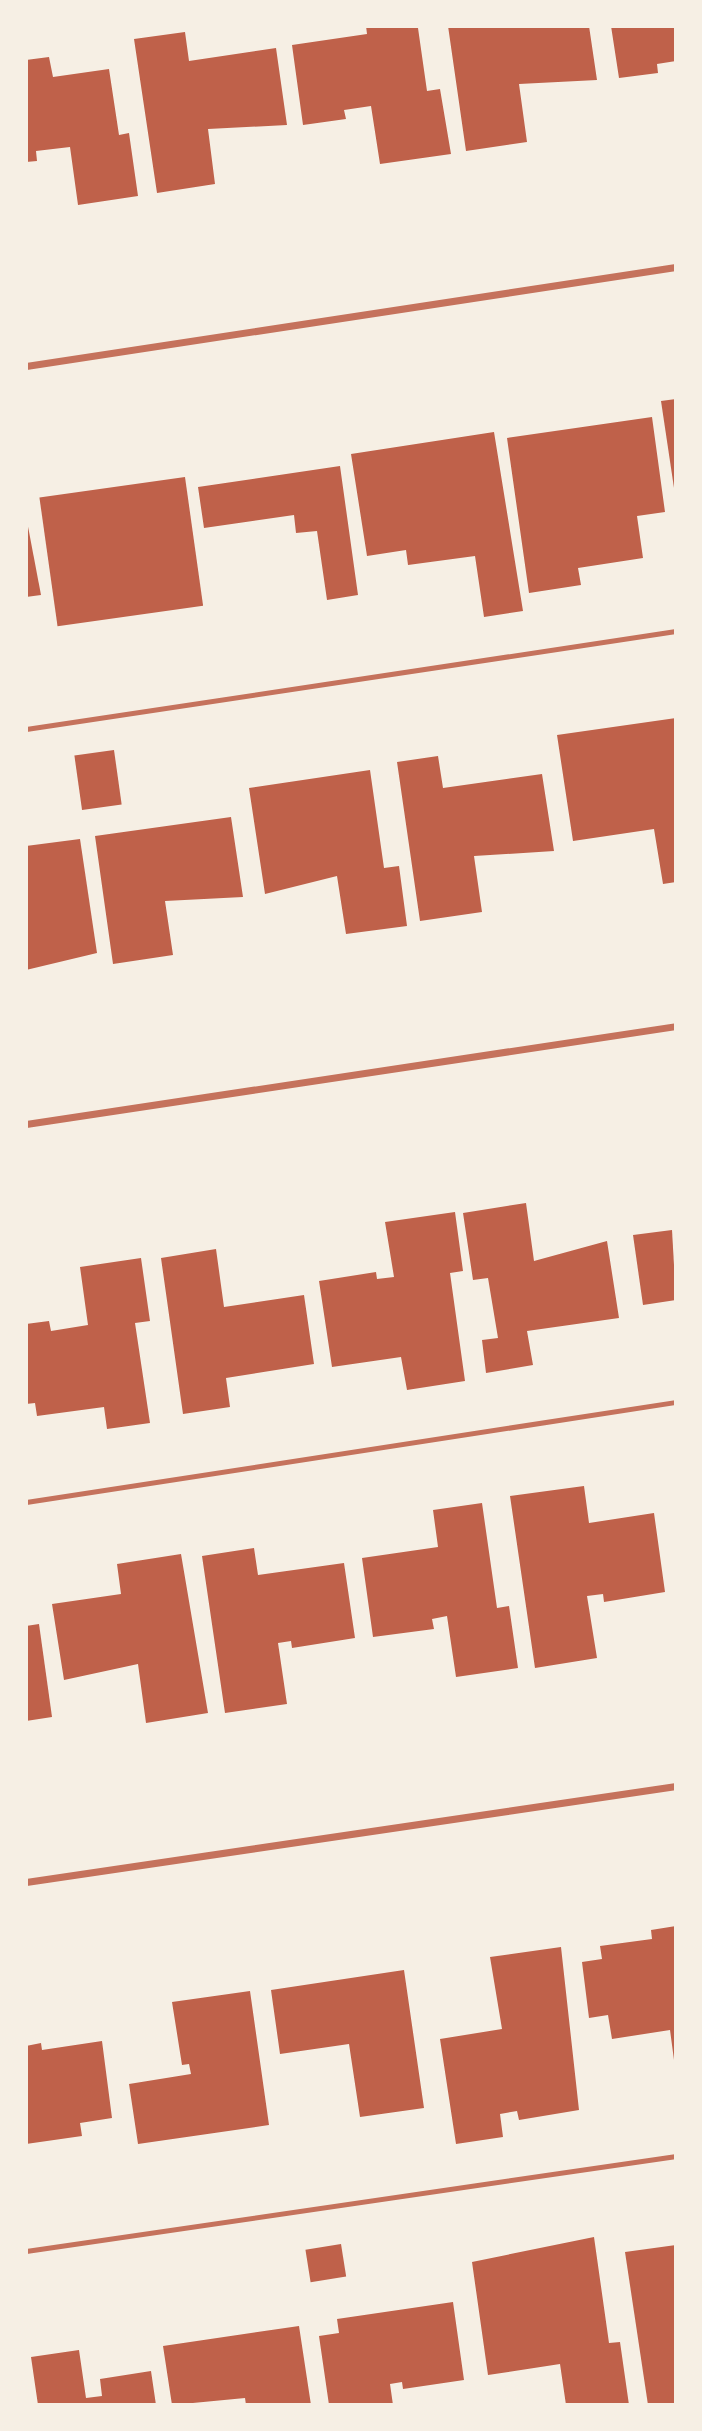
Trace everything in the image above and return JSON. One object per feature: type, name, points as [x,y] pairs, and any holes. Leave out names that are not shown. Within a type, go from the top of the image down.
[{"type":"street","points":[[26,366],[676,267]]},
{"type":"street","points":[[26,1124],[676,1026]]},
{"type":"street","points":[[26,1882],[676,1786]]},
{"type":"lane","points":[[26,729],[676,631]]},
{"type":"lane","points":[[26,1502],[676,1402]]},
{"type":"lane","points":[[26,2251],[676,2156]]},
{"type":"building","points":[[366,26],[418,28],[427,91],[440,89],[451,154],[380,164],[371,106],[344,110],[346,119],[303,125],[292,45],[367,34]]},
{"type":"building","points":[[448,26],[589,26],[597,80],[519,84],[527,142],[466,151]]},
{"type":"building","points":[[611,26],[676,26],[676,61],[657,64],[658,73],[619,78]]},
{"type":"building","points":[[185,32],[189,61],[276,48],[287,125],[208,129],[215,184],[157,193],[134,39]]},
{"type":"building","points":[[49,57],[53,77],[109,69],[119,135],[129,133],[138,196],[78,205],[70,147],[36,151],[37,161],[26,162],[26,60]]},
{"type":"building","points":[[676,399],[676,488],[674,488],[661,401]]},
{"type":"building","points":[[652,417],[665,512],[637,516],[643,558],[578,568],[581,585],[529,593],[507,438]]},
{"type":"building","points":[[494,432],[523,611],[484,617],[475,556],[408,565],[406,550],[367,556],[351,454]]},
{"type":"building","points":[[340,466],[358,595],[327,600],[317,531],[296,533],[294,515],[204,528],[198,487]]},
{"type":"building","points":[[185,477],[203,606],[58,626],[39,497]]},
{"type":"building","points":[[26,516],[41,595],[26,597]]},
{"type":"building","points":[[676,718],[676,882],[663,884],[654,829],[573,841],[557,735]]},
{"type":"building","points":[[114,750],[122,804],[82,810],[74,756]]},
{"type":"building","points":[[438,756],[443,788],[542,774],[554,851],[474,856],[482,912],[420,921],[397,762]]},
{"type":"building","points":[[370,770],[384,868],[399,866],[407,926],[346,934],[337,876],[265,894],[249,788]]},
{"type":"building","points":[[231,817],[243,897],[165,901],[173,955],[113,964],[95,836]]},
{"type":"building","points":[[80,839],[97,953],[26,970],[26,846]]},
{"type":"building","points":[[526,1203],[534,1261],[607,1241],[619,1318],[527,1331],[533,1365],[486,1373],[482,1340],[498,1338],[488,1278],[473,1280],[463,1213]]},
{"type":"building","points":[[455,1212],[463,1271],[450,1273],[465,1381],[407,1390],[401,1357],[332,1367],[319,1281],[376,1272],[377,1279],[394,1277],[385,1222]]},
{"type":"building","points":[[672,1230],[676,1300],[643,1305],[633,1235]]},
{"type":"building","points":[[216,1249],[224,1307],[304,1295],[314,1364],[226,1378],[230,1407],[183,1414],[161,1258]]},
{"type":"building","points":[[141,1258],[150,1321],[135,1323],[150,1423],[107,1429],[104,1407],[37,1416],[35,1403],[26,1404],[26,1324],[49,1321],[51,1331],[88,1325],[80,1267]]},
{"type":"building","points":[[584,1486],[589,1523],[654,1513],[665,1592],[604,1602],[603,1594],[587,1596],[597,1658],[535,1668],[510,1496]]},
{"type":"building","points":[[482,1503],[497,1608],[509,1606],[518,1668],[456,1677],[447,1616],[432,1619],[434,1629],[373,1637],[362,1558],[438,1547],[433,1510]]},
{"type":"building","points":[[254,1548],[258,1575],[344,1563],[355,1638],[292,1648],[291,1641],[278,1643],[287,1704],[225,1713],[202,1556]]},
{"type":"building","points":[[181,1554],[208,1713],[146,1723],[138,1664],[64,1680],[52,1604],[121,1594],[117,1564]]},
{"type":"building","points":[[39,1624],[52,1717],[26,1721],[26,1626]]},
{"type":"building","points":[[676,1926],[674,2060],[670,2030],[612,2039],[608,2015],[589,2018],[582,1962],[602,1959],[600,1946],[652,1939],[651,1930]]},
{"type":"building","points":[[561,1947],[579,2110],[519,2120],[517,2111],[500,2114],[503,2137],[456,2144],[440,2039],[502,2029],[490,1957]]},
{"type":"building","points":[[404,1970],[424,2108],[360,2117],[349,2044],[280,2054],[271,1990]]},
{"type":"building","points":[[250,1991],[269,2125],[138,2144],[129,2084],[191,2074],[189,2064],[182,2065],[172,2002]]},
{"type":"building","points":[[102,2041],[112,2118],[80,2123],[82,2136],[26,2144],[26,2046],[41,2043],[42,2050]]},
{"type":"building","points":[[594,2237],[609,2343],[620,2342],[629,2405],[566,2405],[560,2364],[488,2375],[472,2262]]},
{"type":"building","points":[[341,2244],[346,2277],[311,2282],[305,2250]]},
{"type":"building","points":[[676,2245],[676,2405],[648,2405],[625,2252]]},
{"type":"building","points":[[453,2302],[464,2380],[403,2389],[402,2382],[390,2384],[393,2405],[329,2405],[319,2336],[339,2333],[337,2319]]},
{"type":"building","points":[[299,2326],[311,2405],[246,2405],[245,2398],[172,2405],[163,2346]]},
{"type":"building","points":[[79,2350],[86,2398],[102,2396],[100,2379],[151,2371],[156,2405],[38,2405],[31,2357]]}]
